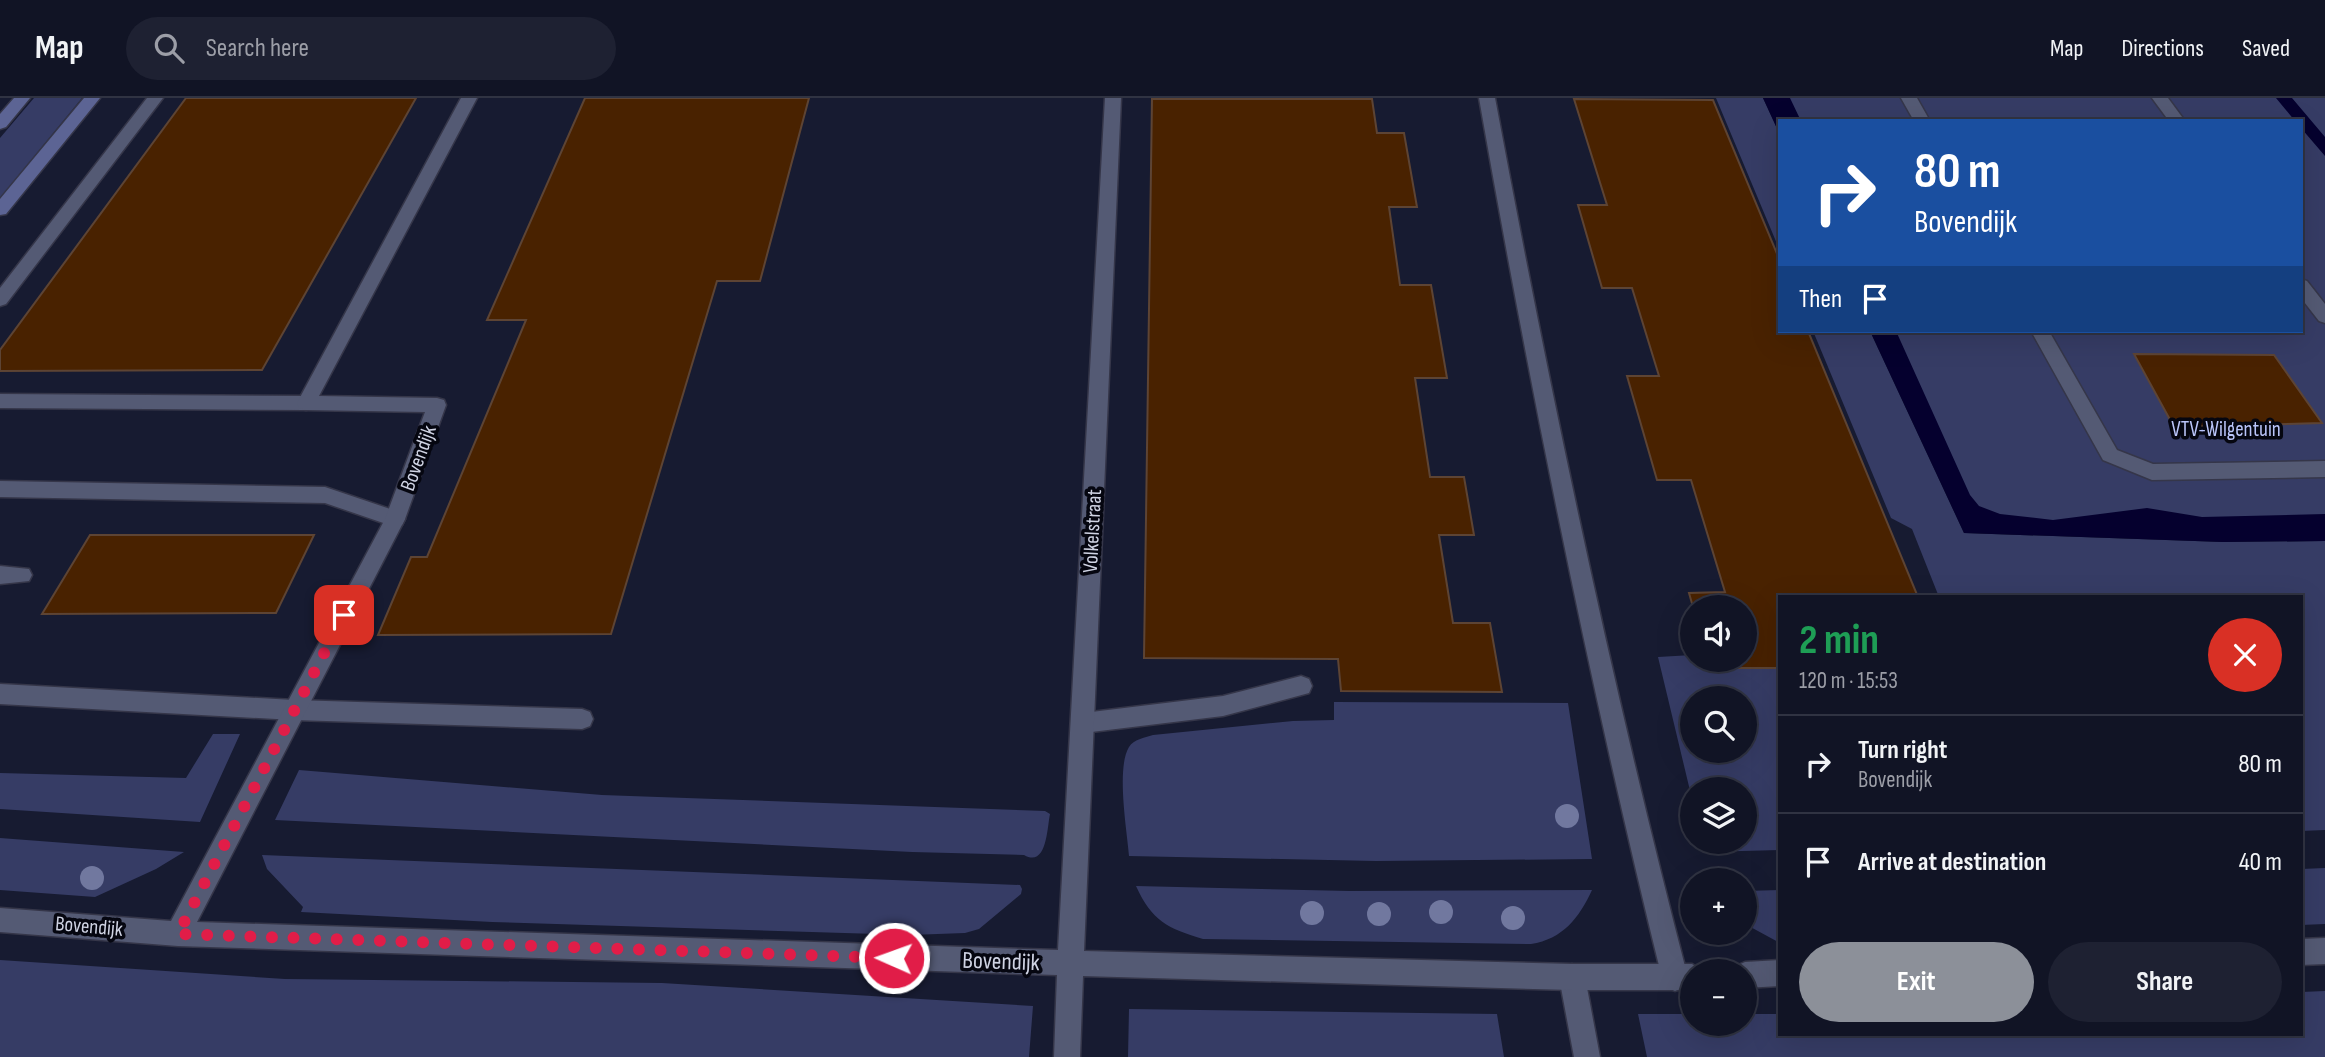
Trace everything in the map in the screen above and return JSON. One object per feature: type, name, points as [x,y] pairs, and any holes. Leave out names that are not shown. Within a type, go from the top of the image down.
[{"type":"main road","points":[[0,124],[22,98]]},
{"type":"main road","points":[[0,211],[93,98]]},
{"type":"street","points":[[0,300],[155,98]]},
{"type":"street","points":[[0,401],[306,403],[468,98]]},
{"type":"street","name":"Volkelstraat","points":[[1068,1057],[1113,98]]},
{"type":"street","points":[[1487,98],[1535,365],[1648,873],[1680,965]]},
{"type":"street","points":[[1909,98],[1921,119]]},
{"type":"street","points":[[2160,98],[2176,119]]},
{"type":"street","points":[[2303,288],[2325,317]]},
{"type":"street","points":[[2041,333],[2110,455],[2152,472],[2325,469]]},
{"type":"street","name":"Bovendijk","points":[[178,934],[395,519],[437,405],[306,403]]},
{"type":"street","points":[[0,489],[326,495],[395,519]]},
{"type":"street","points":[[0,575],[22,576]]},
{"type":"street","points":[[1083,723],[1223,706],[1301,686]]},
{"type":"street","points":[[0,694],[294,710],[582,719]]},
{"type":"street","name":"Bovendijk","points":[[0,920],[178,934],[1071,963],[1572,977],[1680,977]]},
{"type":"street","points":[[2303,952],[2325,951]]},
{"type":"street","points":[[1757,974],[1778,973]]},
{"type":"street","points":[[1572,977],[1587,1057]]},
{"type":"green space","points":[[34,98],[82,98],[0,198],[0,138]]},
{"type":"green space","points":[[1716,98],[1763,98],[1778,131],[1778,246]]},
{"type":"green space","name":"VTV-Wilgentuin","points":[[1778,98],[2325,98],[2325,528],[1978,527],[1887,333],[2303,333],[2303,119],[1787,119]]},
{"type":"green space","points":[[1814,333],[1871,333],[1964,533],[2223,542],[2325,541],[2325,830],[2303,831],[2303,595],[1938,595],[1912,529],[1891,518]]},
{"type":"green space","points":[[1757,654],[1778,654],[1778,850],[1757,851],[1757,777],[1687,777],[1683,763],[1757,763],[1757,686],[1680,686],[1680,749],[1658,657],[1680,656],[1680,672],[1757,672]]},
{"type":"green space","points":[[1334,702],[1568,703],[1592,859],[1376,861],[1129,856],[1123,800],[1123,769],[1129,747],[1134,742],[1153,735],[1293,721],[1334,720]]},
{"type":"green space","points":[[213,734],[240,734],[200,822],[0,809],[0,773],[186,778]]},
{"type":"green space","points":[[299,770],[602,795],[1045,811],[1050,814],[1042,851],[1032,858],[1024,855],[912,852],[275,820]]},
{"type":"green space","points":[[0,838],[184,852],[156,869],[95,897],[0,890]]},
{"type":"green space","points":[[262,855],[1020,885],[1022,889],[1021,894],[979,929],[965,933],[910,935],[492,922],[301,912],[303,907],[267,869]]},
{"type":"green space","points":[[2325,868],[2325,924],[2303,925],[2303,869]]},
{"type":"green space","points":[[1136,886],[1349,891],[1592,890],[1569,926],[1552,937],[1531,944],[1203,939],[1162,922],[1148,908]]},
{"type":"green space","points":[[1778,890],[1778,942],[1757,931],[1757,891]]},
{"type":"green space","points":[[0,960],[285,979],[662,983],[1033,1006],[1029,1057],[0,1057]]},
{"type":"green space","points":[[2325,991],[2325,1057],[1647,1057],[1638,1014],[1680,1014],[1680,1036],[1757,1036],[1757,1014],[1778,1014],[1778,1036],[2303,1036],[2303,992]]},
{"type":"green space","points":[[1129,1009],[1497,1014],[1504,1057],[1128,1057]]},
{"type":"shaded area","points":[[1763,98],[1790,98],[1800,119],[1778,119],[1778,131]]},
{"type":"shaded area","points":[[2276,98],[2292,98],[2325,137],[2325,156],[2303,130],[2303,119],[2293,119]]},
{"type":"shaded area","points":[[1871,333],[1897,333],[1970,495],[1979,506],[2000,514],[2053,520],[2147,508],[2202,517],[2325,514],[2325,541],[2223,542],[1964,533]]},
{"type":"building","points":[[186,98],[416,98],[262,370],[0,371],[0,350]]},
{"type":"building","points":[[585,98],[809,98],[760,281],[717,281],[611,634],[378,635],[411,557],[427,557],[526,320],[487,320]]},
{"type":"building","points":[[1152,99],[1372,99],[1377,133],[1404,133],[1417,207],[1389,207],[1400,285],[1431,285],[1447,378],[1415,378],[1430,477],[1464,477],[1474,535],[1439,535],[1453,623],[1490,623],[1502,692],[1341,691],[1338,659],[1144,658]]},
{"type":"building","points":[[1574,99],[1713,100],[1778,256],[1778,333],[1809,333],[1917,595],[1778,595],[1778,668],[1757,668],[1757,595],[1690,595],[1725,592],[1691,480],[1657,480],[1627,376],[1659,376],[1632,288],[1602,288],[1578,205],[1607,205]]},
{"type":"building","points":[[2134,354],[2274,355],[2322,423],[2174,427]]},
{"type":"building","points":[[90,535],[314,535],[276,613],[42,614]]},
{"type":"route","points":[[344,615],[178,934],[894,958]]}]
